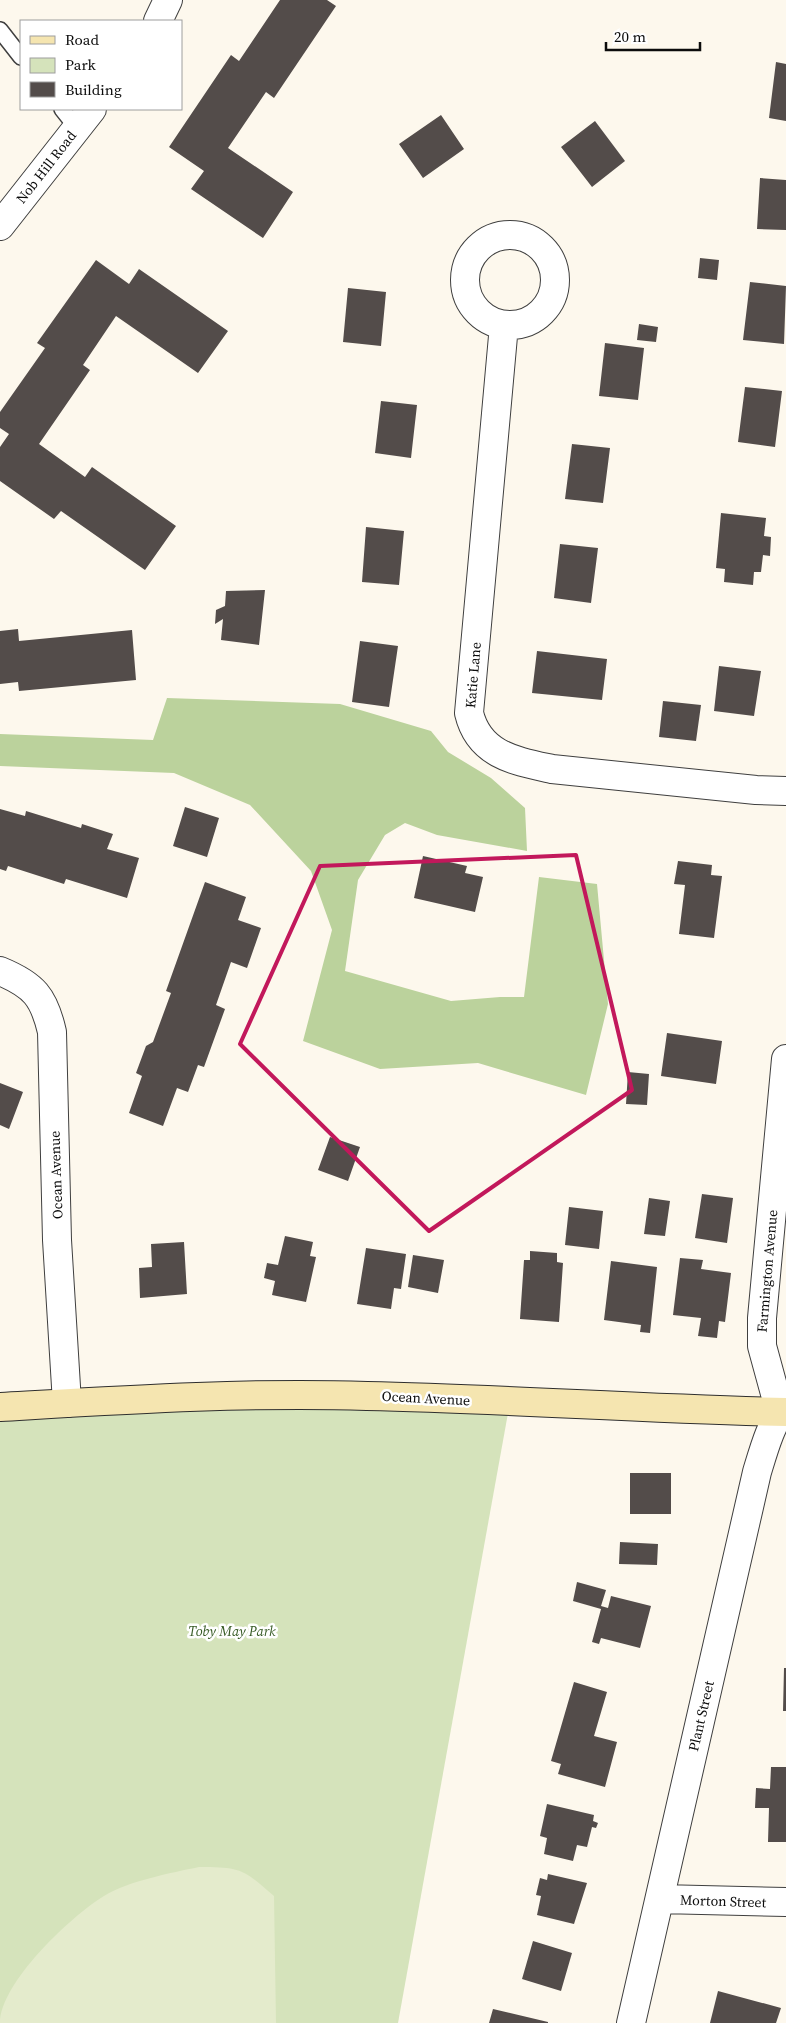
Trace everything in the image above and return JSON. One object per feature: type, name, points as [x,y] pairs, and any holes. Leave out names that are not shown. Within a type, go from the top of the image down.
[{"type":"main road","name":"Ocean Avenue","points":[[0,1408],[66,1403],[273,1395],[358,1395],[784,1409]]},
{"type":"street","points":[[158,20],[168,0]]},
{"type":"street","name":"Nob Hill Road","points":[[0,226],[77,115]]},
{"type":"street","name":"Katie Lane","points":[[504,325],[469,713],[472,727],[479,739],[496,752],[523,763],[552,769],[756,790],[786,791]]},
{"type":"street","name":"Ocean Avenue","points":[[0,972],[31,989],[46,1006],[52,1032],[58,1240],[66,1403]]},
{"type":"street","name":"Farmington Avenue","points":[[784,1409],[762,1346],[762,1318],[786,1059]]},
{"type":"street","name":"Plant Street","points":[[631,2023],[757,1472],[784,1409]]},
{"type":"street","name":"Morton Street","points":[[660,1899],[786,1902]]},
{"type":"lane","points":[[0,30],[20,56]]},
{"type":"highlighted area","points":[[576,855],[632,1090],[429,1231],[240,1044],[320,866]]},
{"type":"green space","points":[[167,698],[340,704],[431,731],[448,752],[491,778],[525,808],[527,851],[437,835],[405,823],[385,835],[358,880],[345,971],[451,1001],[524,997],[539,877],[597,884],[608,1004],[586,1095],[478,1063],[380,1069],[303,1041],[332,930],[311,871],[250,805],[174,773],[0,766],[0,734],[153,740]]},
{"type":"green space","name":"Toby May Park","points":[[510,1402],[398,2023],[0,2023],[0,1407]]},
{"type":"green space","points":[[199,1867],[241,1871],[274,1896],[276,2023],[0,2023],[3,2007],[24,1971],[57,1934],[90,1906],[104,1896],[125,1886],[150,1878]]},
{"type":"building","points":[[280,0],[327,0],[336,6],[274,98],[266,92],[228,148],[293,192],[263,238],[191,189],[204,171],[169,147],[231,55],[239,61]]},
{"type":"building","points":[[776,62],[786,64],[786,121],[769,118]]},
{"type":"building","points":[[441,115],[464,149],[423,178],[399,144]]},
{"type":"building","points":[[595,121],[625,161],[592,187],[561,147]]},
{"type":"building","points":[[760,178],[786,180],[786,230],[757,229]]},
{"type":"building","points":[[700,258],[719,260],[717,280],[698,278]]},
{"type":"building","points":[[96,260],[129,284],[139,269],[228,331],[198,373],[116,316],[83,365],[90,370],[39,444],[85,477],[92,467],[176,526],[145,570],[61,511],[54,519],[0,481],[0,447],[9,434],[0,428],[0,412],[45,348],[37,343]]},
{"type":"building","points":[[750,282],[786,286],[784,344],[743,340]]},
{"type":"building","points":[[348,288],[386,292],[381,346],[343,342]]},
{"type":"building","points":[[639,324],[658,327],[656,342],[637,340]]},
{"type":"building","points":[[605,343],[644,348],[638,400],[599,396]]},
{"type":"building","points":[[745,387],[782,391],[775,447],[738,442]]},
{"type":"building","points":[[381,401],[417,405],[411,458],[375,453]]},
{"type":"building","points":[[572,444],[610,448],[603,503],[565,499]]},
{"type":"building","points":[[721,513],[766,518],[764,536],[771,537],[770,556],[763,555],[761,572],[754,572],[753,585],[724,582],[725,569],[716,568]]},
{"type":"building","points":[[366,527],[404,531],[399,585],[362,582]]},
{"type":"building","points":[[560,544],[598,548],[591,603],[554,598]]},
{"type":"building","points":[[265,590],[259,645],[221,640],[223,619],[215,624],[216,610],[225,606],[226,591]]},
{"type":"building","points":[[18,629],[19,641],[132,630],[136,680],[19,691],[18,682],[0,684],[0,631]]},
{"type":"building","points":[[360,641],[398,646],[389,707],[352,702]]},
{"type":"building","points":[[537,651],[607,659],[602,700],[532,693]]},
{"type":"building","points":[[719,666],[761,671],[754,716],[714,711]]},
{"type":"building","points":[[663,701],[701,705],[696,741],[659,737]]},
{"type":"building","points":[[185,807],[219,818],[207,857],[173,846]]},
{"type":"building","points":[[0,809],[25,816],[26,811],[81,828],[82,824],[113,834],[107,849],[139,858],[127,898],[66,879],[64,884],[8,866],[6,871],[0,869]]},
{"type":"building","points":[[423,856],[467,866],[465,873],[483,877],[475,912],[414,898]]},
{"type":"building","points":[[678,861],[712,865],[711,875],[722,876],[714,938],[679,934],[685,885],[674,884]]},
{"type":"building","points":[[205,882],[246,897],[238,920],[261,928],[247,968],[231,962],[216,1005],[225,1009],[204,1067],[198,1065],[188,1092],[177,1088],[163,1126],[129,1113],[142,1076],[136,1073],[146,1046],[153,1042],[171,993],[166,991]]},
{"type":"building","points":[[667,1033],[722,1041],[716,1084],[661,1076]]},
{"type":"building","points":[[628,1072],[649,1074],[647,1105],[626,1104]]},
{"type":"building","points":[[0,1083],[23,1092],[9,1129],[0,1125]]},
{"type":"building","points":[[330,1137],[360,1147],[348,1181],[318,1170]]},
{"type":"building","points":[[702,1194],[733,1198],[727,1243],[695,1238]]},
{"type":"building","points":[[649,1198],[670,1201],[665,1236],[644,1234]]},
{"type":"building","points":[[569,1207],[603,1211],[599,1249],[565,1245]]},
{"type":"building","points":[[285,1236],[313,1242],[310,1256],[316,1257],[306,1302],[272,1295],[275,1281],[264,1278],[267,1263],[278,1265]]},
{"type":"building","points":[[184,1242],[187,1294],[140,1298],[139,1268],[152,1267],[151,1244]]},
{"type":"building","points":[[366,1248],[406,1254],[401,1289],[394,1288],[391,1309],[357,1304]]},
{"type":"building","points":[[530,1251],[557,1253],[557,1262],[563,1263],[559,1322],[520,1319],[524,1260],[530,1260]]},
{"type":"building","points":[[413,1255],[444,1260],[438,1293],[408,1287]]},
{"type":"building","points":[[680,1258],[703,1260],[701,1269],[731,1273],[725,1322],[719,1321],[717,1338],[698,1336],[701,1318],[673,1315]]},
{"type":"building","points":[[611,1261],[657,1267],[650,1333],[640,1332],[641,1325],[604,1320]]},
{"type":"building","points":[[630,1473],[671,1473],[671,1514],[630,1514]]},
{"type":"building","points":[[620,1542],[658,1544],[657,1565],[619,1564]]},
{"type":"building","points":[[577,1582],[606,1590],[601,1606],[608,1608],[611,1596],[651,1606],[640,1648],[601,1638],[599,1644],[592,1642],[601,1609],[573,1601]]},
{"type":"building","points":[[784,1668],[786,1668],[786,1711],[783,1711]]},
{"type":"building","points":[[574,1682],[607,1692],[594,1736],[617,1742],[605,1787],[558,1774],[561,1764],[551,1761]]},
{"type":"building","points":[[771,1767],[786,1767],[786,1842],[768,1842],[769,1808],[755,1808],[756,1788],[770,1789]]},
{"type":"building","points":[[547,1804],[594,1815],[593,1821],[598,1823],[596,1828],[592,1827],[587,1847],[577,1845],[573,1861],[544,1854],[547,1838],[540,1836]]},
{"type":"building","points":[[548,1874],[587,1883],[574,1924],[537,1915],[541,1896],[536,1895],[540,1878],[547,1880]]},
{"type":"building","points":[[533,1941],[572,1953],[561,1991],[522,1979]]},
{"type":"building","points":[[718,1991],[781,2008],[776,2023],[710,2023]]},
{"type":"building","points":[[493,2009],[548,2022],[548,2023],[489,2023]]}]
